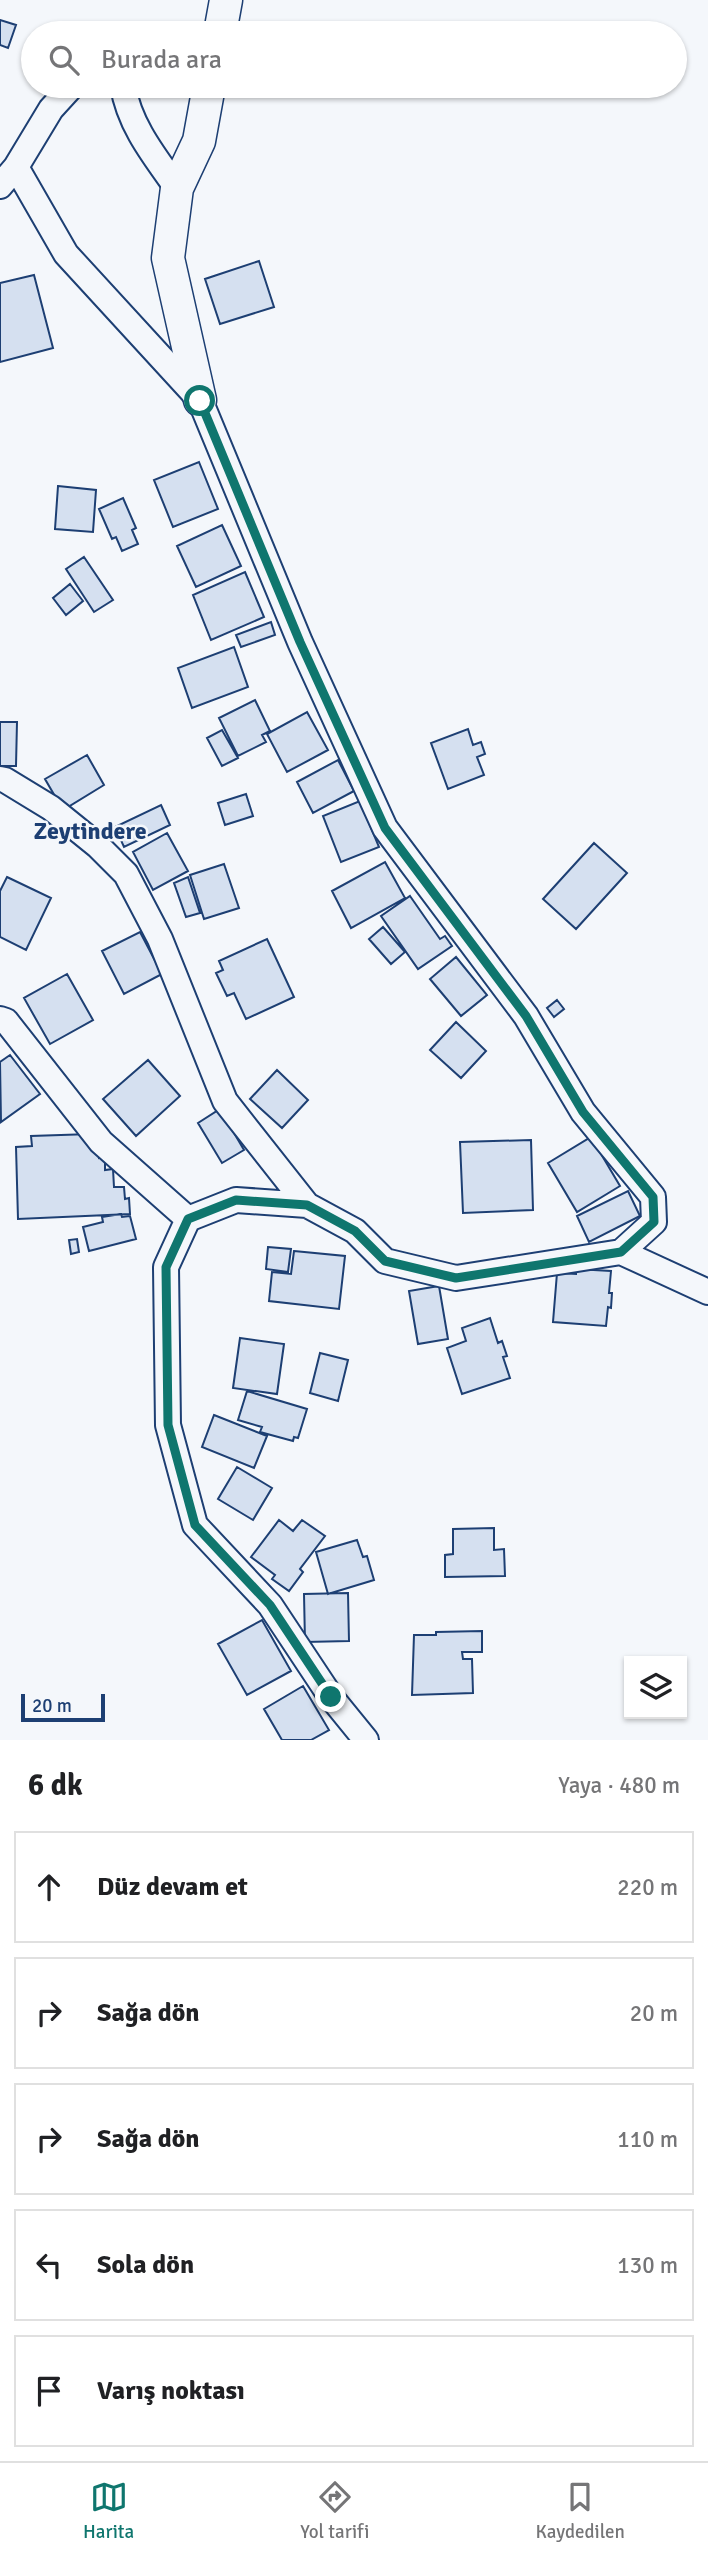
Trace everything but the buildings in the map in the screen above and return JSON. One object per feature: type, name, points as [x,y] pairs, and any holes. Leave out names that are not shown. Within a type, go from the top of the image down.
[{"type":"street","points":[[222,21],[226,0]]},
{"type":"street","points":[[0,186],[16,167],[51,109],[61,98]]},
{"type":"street","points":[[125,98],[145,145],[177,188]]},
{"type":"street","points":[[0,779],[51,808],[98,846],[126,874],[160,939],[225,1101],[307,1205],[355,1231],[385,1261],[456,1278],[621,1252],[654,1222],[653,1197],[583,1112],[526,1016],[385,828],[300,642],[200,401],[168,258],[177,188],[199,141],[207,98]]},
{"type":"street","points":[[16,167],[66,254],[200,401]]},
{"type":"street","points":[[2,1018],[101,1142],[188,1219]]},
{"type":"street","points":[[307,1205],[236,1200],[188,1219],[166,1267],[168,1425],[195,1525],[270,1605],[331,1697],[366,1740]]},
{"type":"street","points":[[621,1252],[708,1292]]},
{"type":"district","name":"Zeytindere","points":[[90,831]]},
{"type":"route","points":[[200,401],[300,642],[385,828],[526,1016],[583,1112],[653,1197],[654,1222],[621,1252],[456,1278],[385,1261],[355,1231],[307,1205],[236,1200],[188,1219],[166,1267],[168,1425],[195,1525],[270,1605],[331,1697]]}]
